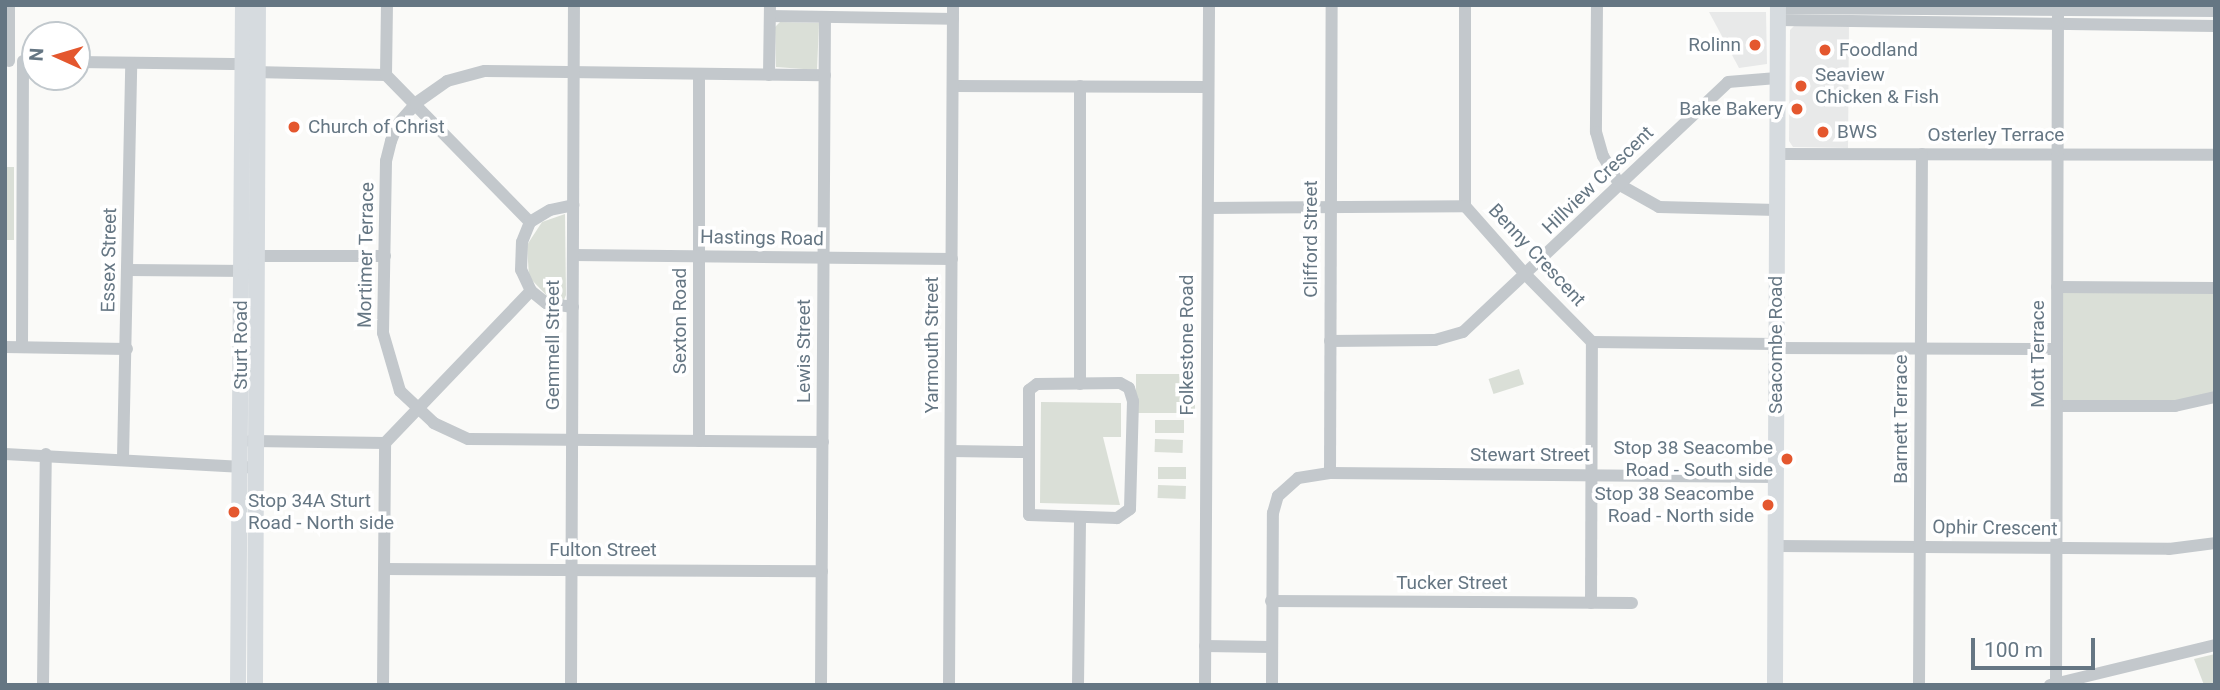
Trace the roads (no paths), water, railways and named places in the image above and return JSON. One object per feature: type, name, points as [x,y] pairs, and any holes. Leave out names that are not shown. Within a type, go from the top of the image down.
[{"type":"main road","name":"Sturt Road","points":[[243,5],[250,68],[252,266],[248,467],[255,685]]},
{"type":"main road","name":"Sturt Road","points":[[250,68],[258,5]]},
{"type":"main road","name":"Seacombe Road","points":[[1774,685],[1778,11]]},
{"type":"main road","name":"Sturt Road","points":[[238,685],[248,467]]},
{"type":"street","points":[[7,61],[9,5]]},
{"type":"street","points":[[386,75],[387,5]]},
{"type":"street","name":"Gemmell Street","points":[[571,685],[574,5]]},
{"type":"street","name":"Folkestone Road","points":[[1205,685],[1209,5]]},
{"type":"street","name":"Clifford Street","points":[[1329,473],[1332,5]]},
{"type":"street","name":"Benny Crescent","points":[[1465,5],[1465,206],[1526,275],[1592,342]]},
{"type":"street","points":[[1597,5],[1596,132],[1603,156],[1620,185],[1644,201],[1667,208],[1777,210]]},
{"type":"street","points":[[2058,7],[2213,9],[2213,26],[2058,24],[1778,11],[2058,7]]},
{"type":"street","name":"Mott Terrace","points":[[2054,684],[2057,548],[2058,7]]},
{"type":"street","points":[[769,75],[770,11],[825,18],[953,12]]},
{"type":"street","name":"Yarmouth Street","points":[[949,685],[953,12]]},
{"type":"street","name":"Lewis Street","points":[[821,685],[825,18]]},
{"type":"street","points":[[91,62],[386,75],[530,222]]},
{"type":"street","name":"Essex Street","points":[[124,458],[131,63]]},
{"type":"street","name":"Mortimer Terrace","points":[[823,442],[468,439],[416,410],[400,391],[389,364],[383,333],[386,161],[398,124],[416,103],[447,81],[472,72],[825,75]]},
{"type":"street","name":"Sexton Road","points":[[699,74],[699,441]]},
{"type":"street","name":"Hillview Crescent","points":[[1330,341],[1434,341],[1455,336],[1479,321],[1732,79],[1777,78]]},
{"type":"street","points":[[953,86],[1208,87]]},
{"type":"street","points":[[1080,86],[1080,384]]},
{"type":"street","points":[[22,347],[28,91]]},
{"type":"street","name":"Osterley Terrace","points":[[1777,154],[2215,155]]},
{"type":"street","name":"Barnett Terrace","points":[[1919,685],[1922,154]]},
{"type":"street","points":[[573,205],[550,210],[530,222],[522,242],[521,270],[531,291],[546,303],[573,307]]},
{"type":"street","points":[[1208,208],[1465,206]]},
{"type":"street","name":"Hastings Road","points":[[573,255],[952,259]]},
{"type":"street","points":[[128,270],[252,266],[385,256]]},
{"type":"street","points":[[2057,287],[2215,288]]},
{"type":"street","points":[[383,685],[385,443],[531,291]]},
{"type":"street","points":[[1591,603],[1592,342],[2057,349]]},
{"type":"street","points":[[5,347],[127,349]]},
{"type":"street","points":[[1120,383],[1129,388],[1133,401],[1133,502],[1126,514],[1080,518],[1029,515],[1026,452],[1026,400],[1032,386],[1120,383]]},
{"type":"street","points":[[2057,406],[2175,406],[2215,397]]},
{"type":"street","points":[[248,441],[385,443]]},
{"type":"street","points":[[951,451],[1026,452]]},
{"type":"street","points":[[5,454],[124,458],[248,467]]},
{"type":"street","points":[[43,685],[46,454]]},
{"type":"street","name":"Stewart Street","points":[[1271,601],[1273,513],[1287,486],[1311,473],[1776,477]]},
{"type":"street","points":[[1078,685],[1080,518]]},
{"type":"street","name":"Ophir Crescent","points":[[1775,547],[2169,549],[2215,543]]},
{"type":"street","name":"Fulton Street","points":[[384,569],[822,571]]},
{"type":"street","points":[[1271,601],[1272,685]]},
{"type":"street","name":"Tucker Street","points":[[1271,601],[1632,603]]},
{"type":"street","points":[[2054,684],[2215,645]]},
{"type":"street","points":[[1205,646],[1271,648]]},
{"type":"place","name":"Rolinn","points":[[1755,45]]},
{"type":"place","name":"Foodland","points":[[1825,50]]},
{"type":"place","name":"Seaview Chicken & Fish","points":[[1801,86]]},
{"type":"place","name":"Bake Bakery","points":[[1797,109]]},
{"type":"place","name":"Church of Christ","points":[[294,127]]},
{"type":"place","name":"BWS","points":[[1823,132]]},
{"type":"place","name":"Stop 38 Seacombe Road - South side","points":[[1787,459]]},
{"type":"place","name":"Stop 38 Seacombe Road - North side","points":[[1768,505]]},
{"type":"place","name":"Stop 34A Sturt Road - North side","points":[[234,512]]}]
